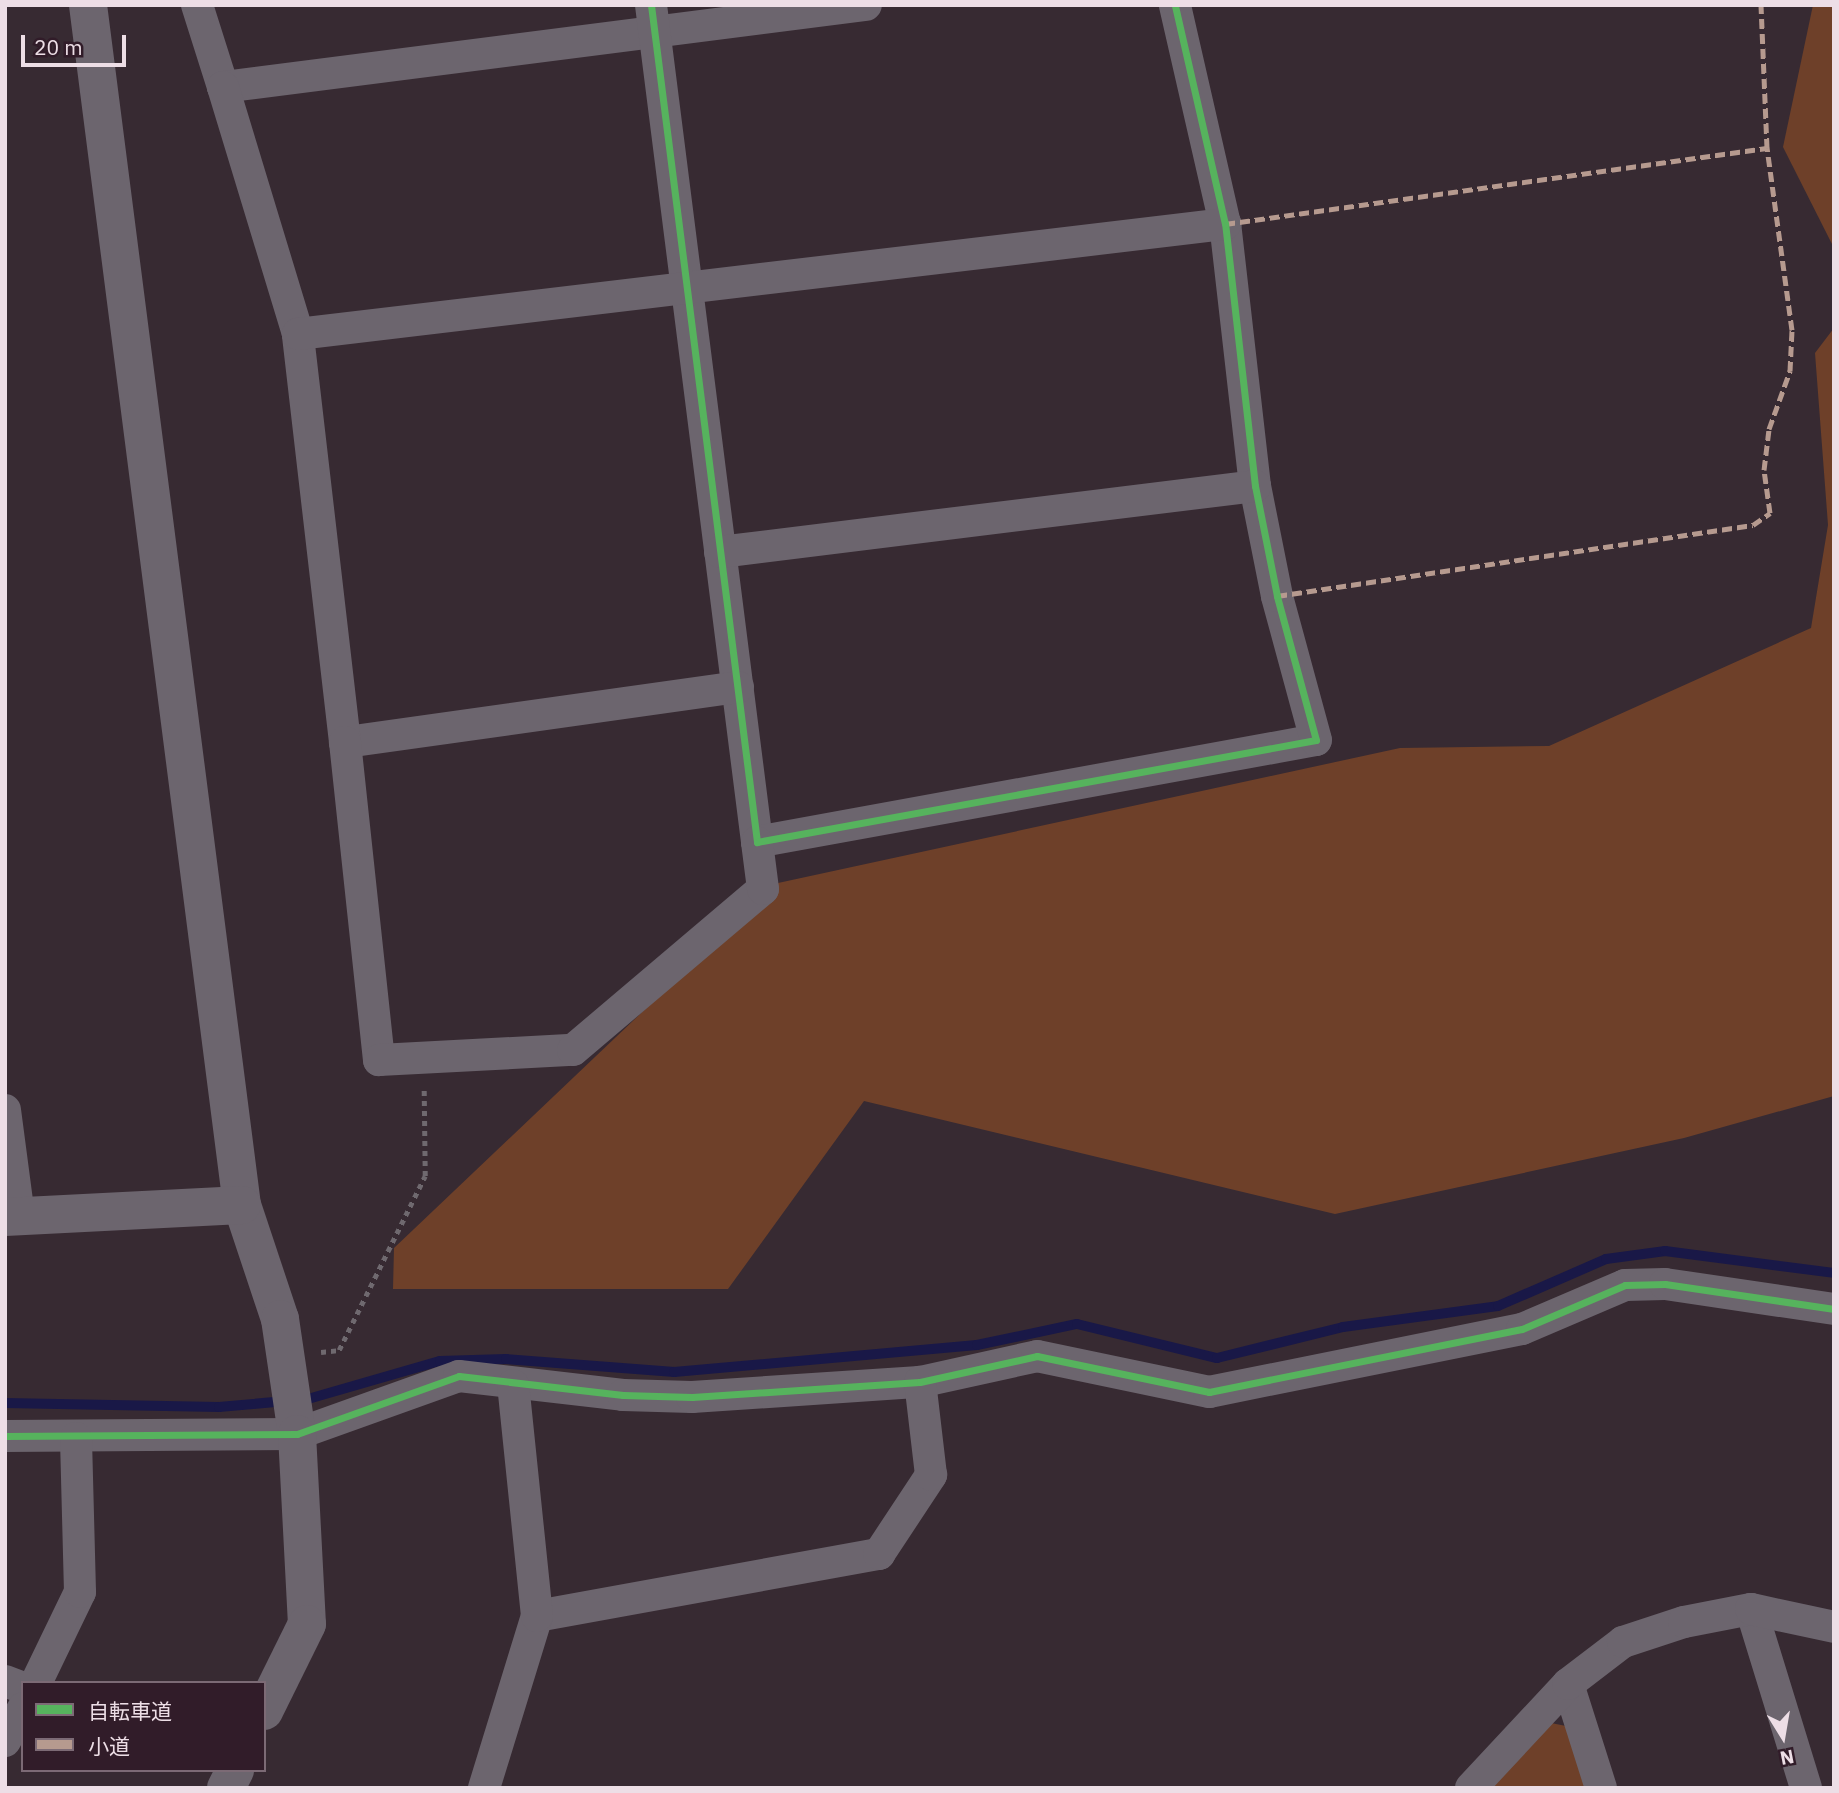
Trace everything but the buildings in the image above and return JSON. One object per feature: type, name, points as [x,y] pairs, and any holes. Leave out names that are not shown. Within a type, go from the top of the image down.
[{"type":"street","points":[[88,5],[242,1205],[280,1320],[291,1394],[307,1624],[266,1707]]},
{"type":"street","points":[[197,5],[298,334],[379,1060],[573,1050],[763,888],[653,19]]},
{"type":"street","points":[[223,87],[653,19],[866,5]]},
{"type":"street","points":[[757,842],[1316,740],[1276,596],[1255,486],[1226,223],[1175,5]]},
{"type":"street","points":[[298,334],[1226,223]]},
{"type":"street","points":[[720,552],[1255,486]]},
{"type":"street","points":[[345,742],[738,687]]},
{"type":"street","points":[[5,1110],[12,1216],[242,1205]]},
{"type":"street","points":[[5,1436],[76,1438],[291,1394],[459,1376],[513,1385],[692,1397],[919,1382],[1037,1356],[1209,1392],[1521,1329],[1625,1285],[1665,1284],[1834,1309]]},
{"type":"street","points":[[537,1616],[879,1554],[931,1475],[919,1382]]},
{"type":"street","points":[[484,1788],[537,1616],[513,1385]]},
{"type":"street","points":[[37,1681],[80,1592],[76,1438]]},
{"type":"street","points":[[1751,1609],[1806,1788]]},
{"type":"street","points":[[1471,1788],[1568,1684],[1623,1642],[1684,1622],[1751,1609],[1834,1627]]},
{"type":"street","points":[[1568,1684],[1601,1788]]},
{"type":"street","points":[[5,1741],[21,1712]]},
{"type":"street","points":[[226,1788],[234,1772]]},
{"type":"path","points":[[291,1394],[339,1350],[425,1176],[424,1058]]},
{"type":"shaded area","points":[[1813,5],[1834,5],[1834,248],[1783,147]]},
{"type":"shaded area","points":[[1834,328],[1834,1096],[1684,1138],[1335,1214],[864,1101],[728,1289],[393,1289],[394,1248],[778,883],[1400,748],[1549,746],[1811,628],[1828,525],[1815,353]]},
{"type":"shaded area","points":[[1546,1722],[1566,1726],[1587,1788],[1486,1788]]},
{"type":"waterway","points":[[5,1403],[219,1407],[308,1399],[440,1361],[506,1359],[674,1372],[977,1345],[1077,1324],[1217,1358],[1343,1327],[1498,1306],[1606,1259],[1665,1251],[1834,1273]]},
{"type":"marked path","points":[[1277,596],[1753,525],[1770,513],[1764,470],[1769,429],[1790,371],[1792,330],[1767,148],[1761,5]]},
{"type":"marked path","points":[[1225,224],[1767,148]]},
{"type":"cycle path","points":[[651,5],[757,842],[1316,740],[1277,596],[1255,486],[1225,224],[1175,5]]},
{"type":"cycle path","points":[[5,1436],[297,1434],[459,1376],[623,1395],[692,1397],[920,1382],[1037,1356],[1209,1392],[1522,1329],[1625,1285],[1665,1284],[1834,1309]]}]
